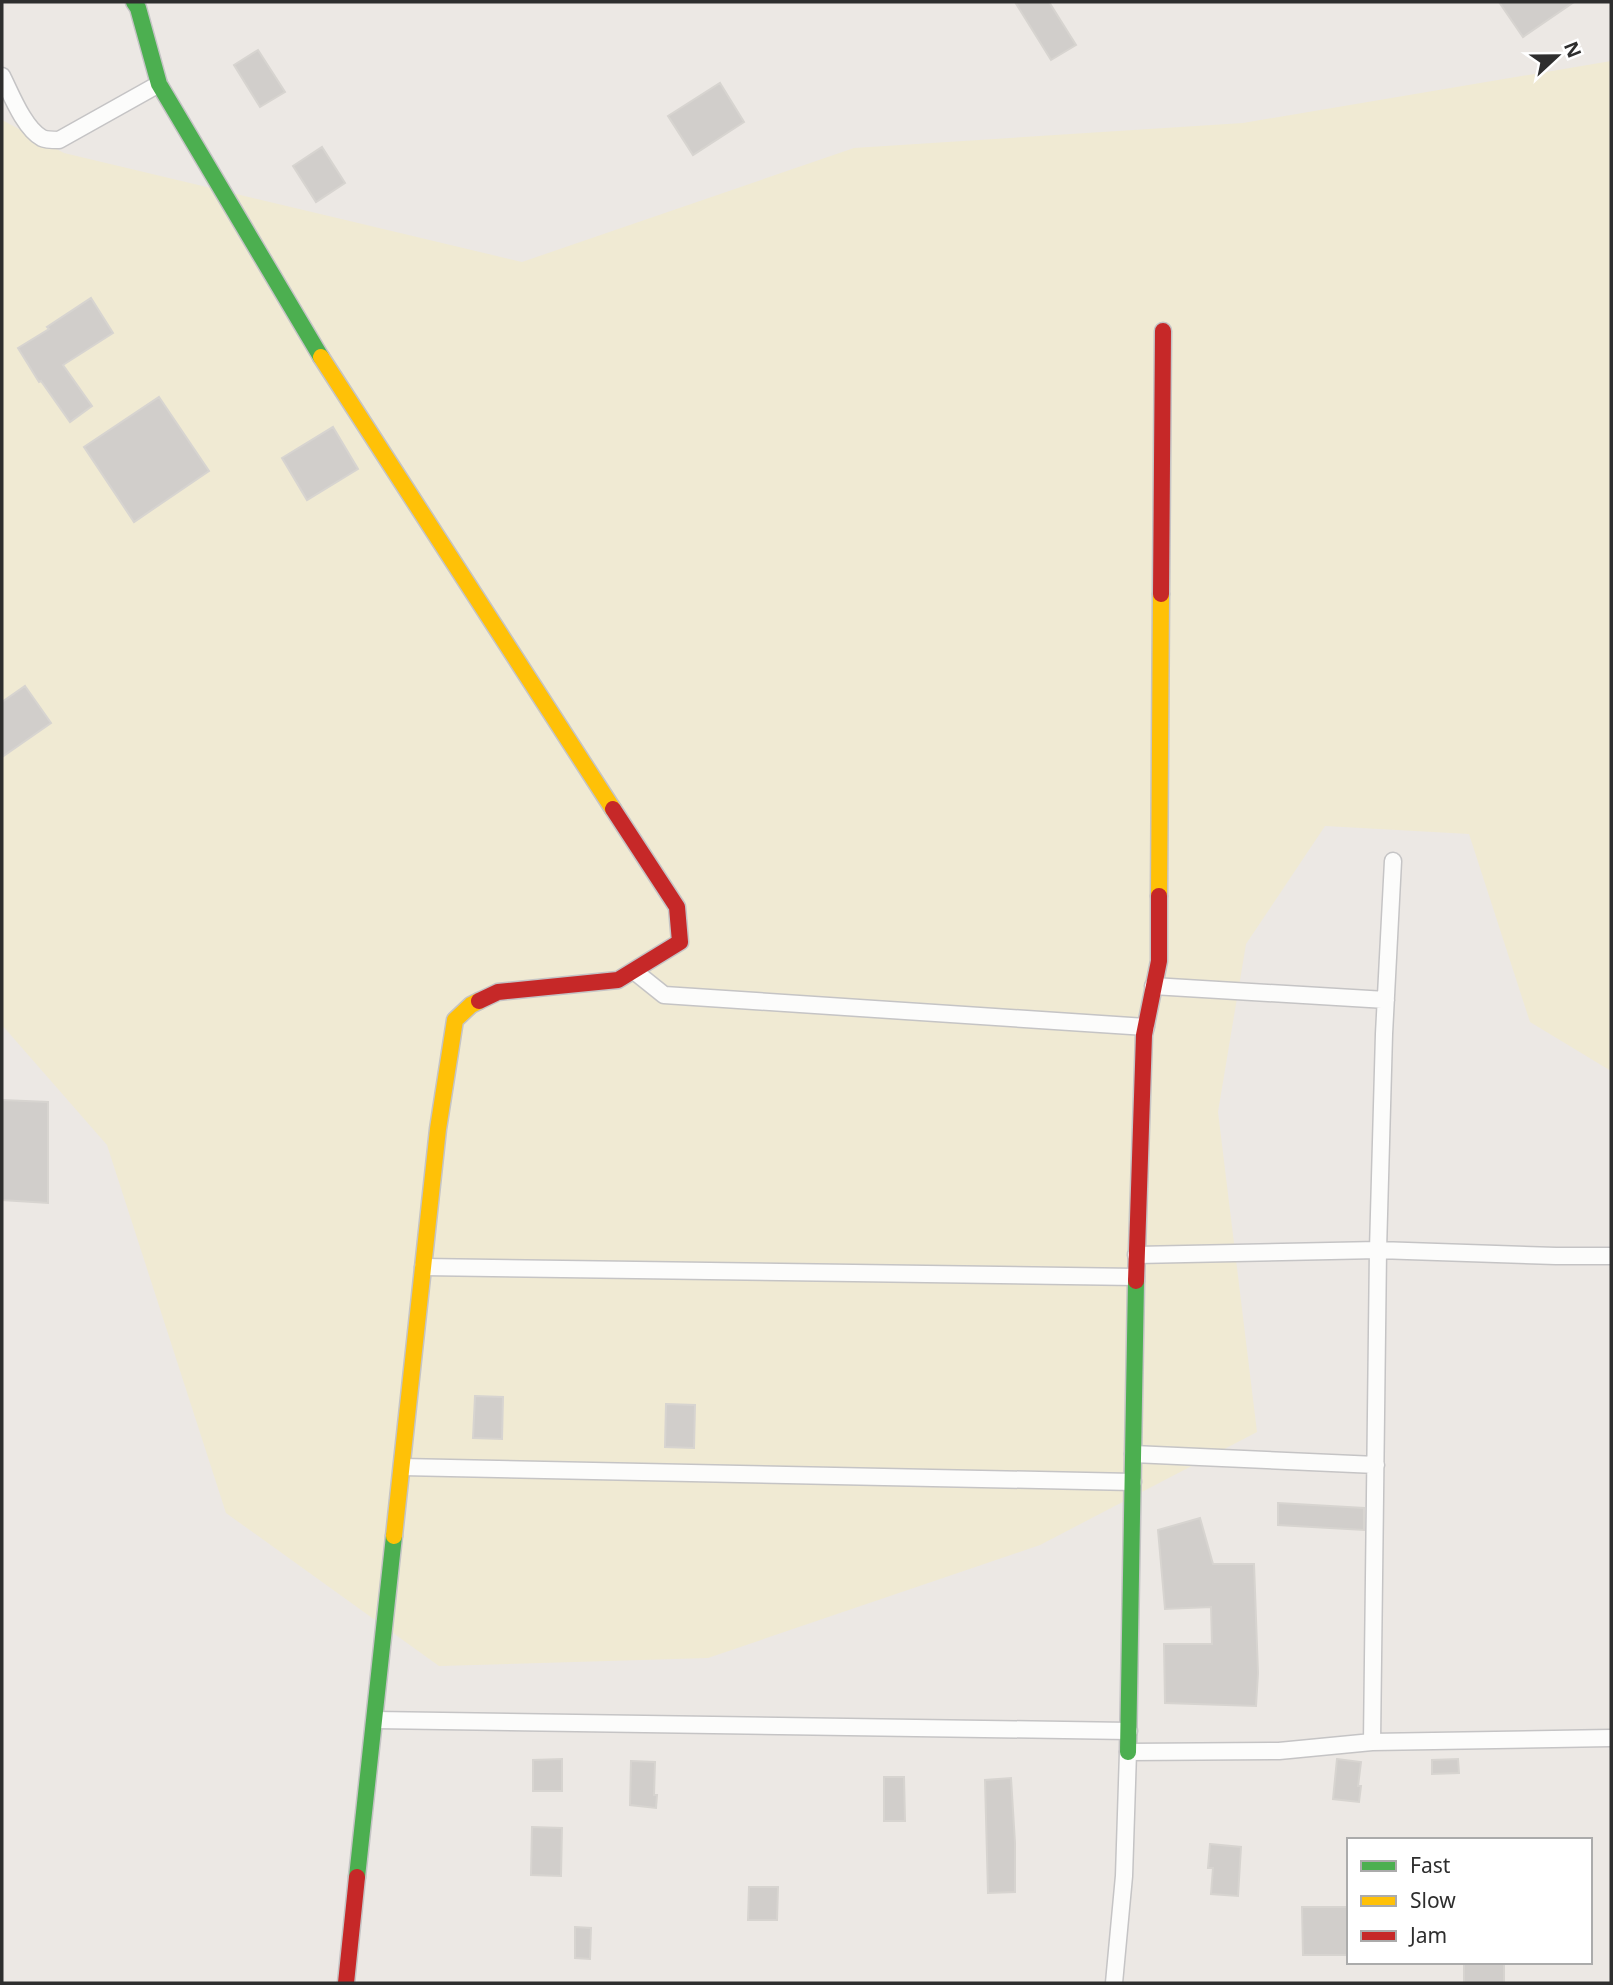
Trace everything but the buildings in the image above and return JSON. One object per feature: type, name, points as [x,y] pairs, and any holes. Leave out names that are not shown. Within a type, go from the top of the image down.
[{"type":"street","points":[[134,2],[159,84],[323,360],[677,907],[681,942],[618,980],[498,992],[471,1005],[455,1020],[438,1129],[346,1983]]},
{"type":"street","points":[[2,76],[31,129],[43,138],[59,140],[159,84]]},
{"type":"street","points":[[1114,1983],[1124,1876],[1129,1731],[1136,1255],[1146,1027],[1159,961],[1163,331]]},
{"type":"street","points":[[1372,1742],[1378,1250],[1393,861]]},
{"type":"street","points":[[634,971],[664,995],[1146,1027]]},
{"type":"street","points":[[1153,986],[1386,1000]]},
{"type":"street","points":[[1136,1255],[1378,1250],[1611,1256]]},
{"type":"street","points":[[423,1266],[1136,1277]]},
{"type":"street","points":[[1133,1454],[1376,1465]]},
{"type":"street","points":[[402,1467],[1133,1482]]},
{"type":"street","points":[[375,1720],[1129,1731]]},
{"type":"street","points":[[1128,1752],[1279,1751],[1372,1742],[1611,1738]]},
{"type":"sand","points":[[1611,61],[1611,1071],[1530,1022],[1469,834],[1325,826],[1246,944],[1218,1112],[1257,1432],[1040,1545],[708,1658],[439,1666],[226,1513],[107,1145],[2,1025],[2,120],[64,153],[522,262],[854,148],[1243,123]]},
{"type":"traffic: fast","points":[[134,2],[159,84],[321,357]]},
{"type":"traffic: fast","points":[[1128,1752],[1136,1281]]},
{"type":"traffic: fast","points":[[357,1877],[394,1536]]},
{"type":"traffic: slow","points":[[321,357],[613,809]]},
{"type":"traffic: slow","points":[[1159,896],[1161,594]]},
{"type":"traffic: slow","points":[[394,1536],[438,1129],[455,1020],[479,1001]]},
{"type":"traffic: jam","points":[[1161,594],[1163,331]]},
{"type":"traffic: jam","points":[[479,1001],[498,992],[618,980],[680,942],[677,907],[613,809]]},
{"type":"traffic: jam","points":[[1136,1281],[1144,1035],[1159,961],[1159,896]]},
{"type":"traffic: jam","points":[[346,1983],[357,1877]]}]
